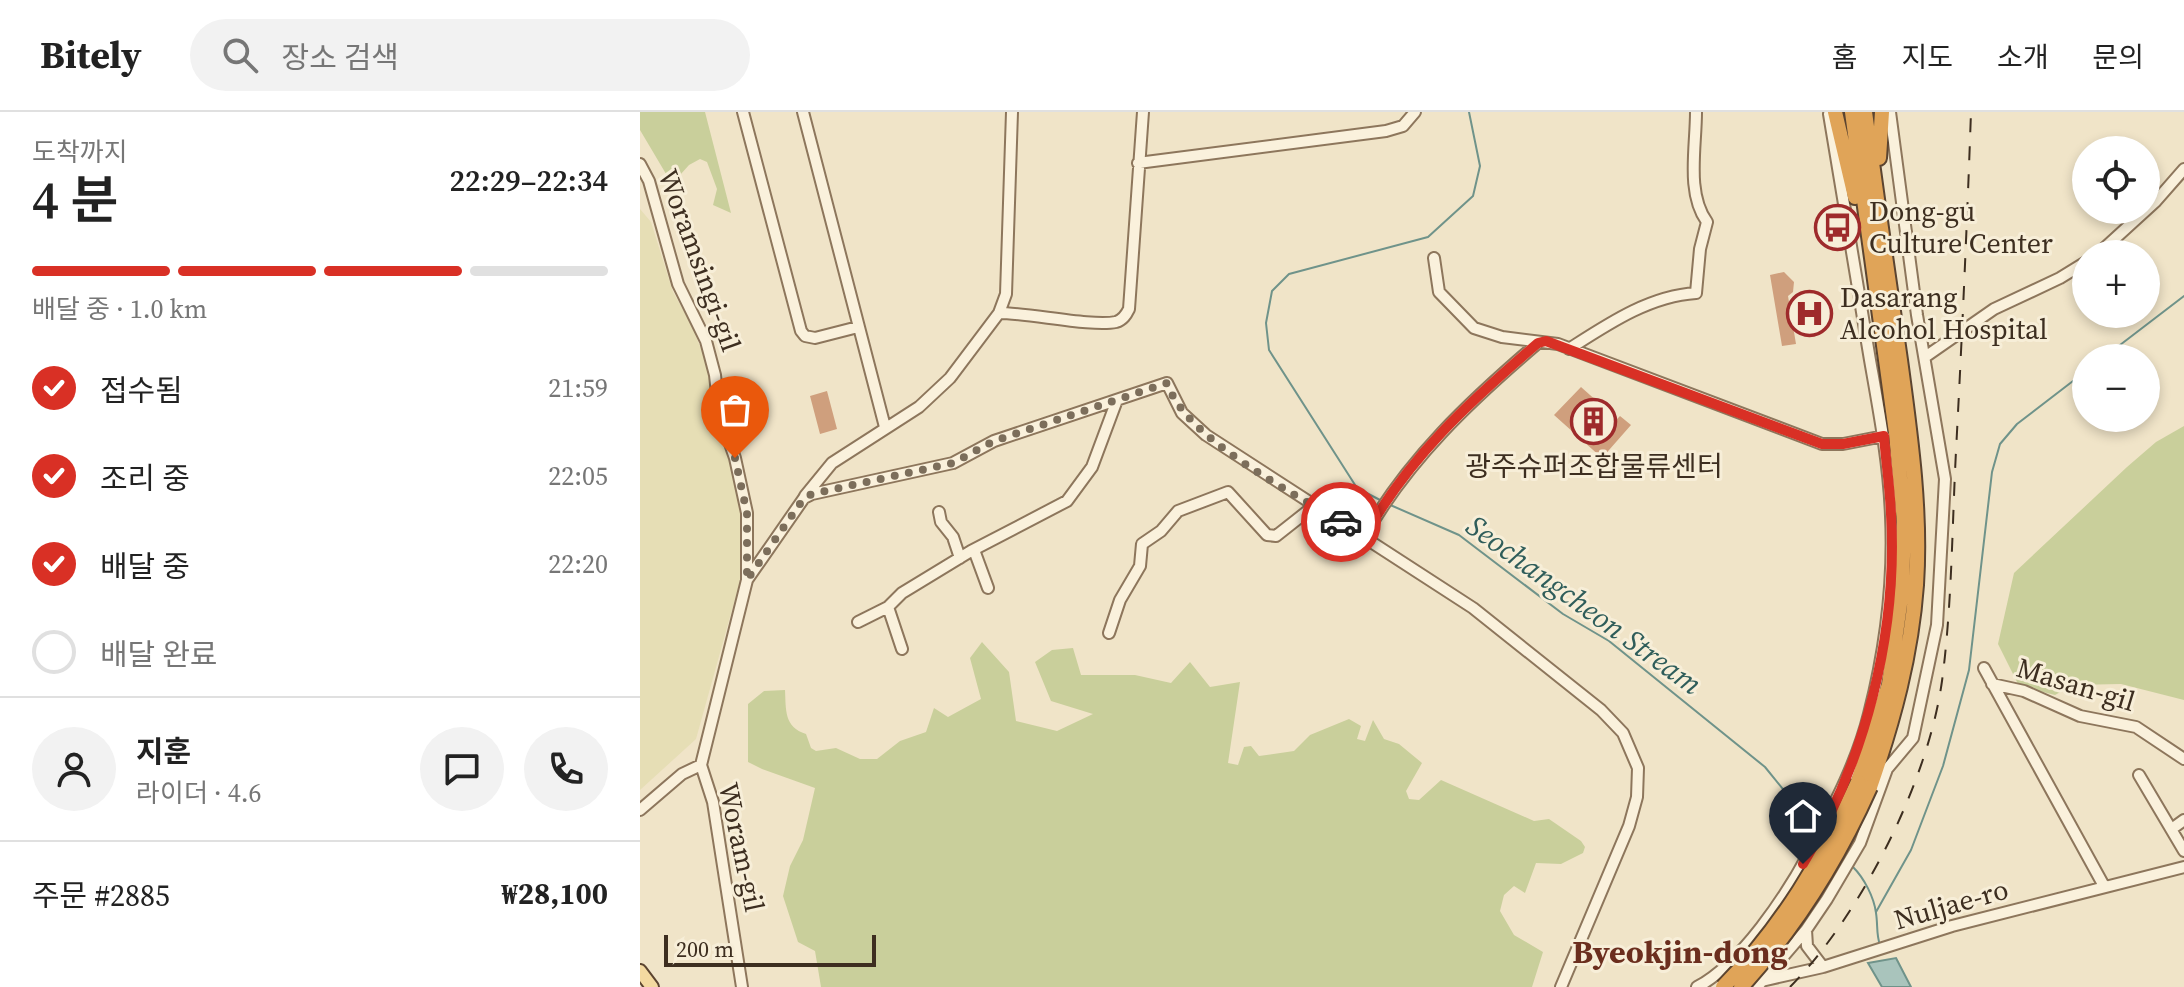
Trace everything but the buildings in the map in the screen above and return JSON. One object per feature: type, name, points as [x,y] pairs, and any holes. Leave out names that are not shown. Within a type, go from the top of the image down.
[{"type":"highway","points":[[1832,112],[1874,279]]},
{"type":"highway","points":[[1723,987],[1782,919],[1864,784],[1889,684],[1902,590],[1904,522],[1896,433],[1852,112]]},
{"type":"highway","points":[[1736,987],[1810,902],[1837,855],[1864,784],[1893,721],[1906,664],[1916,587],[1917,545],[1909,427],[1865,112]]},
{"type":"highway","points":[[1879,215],[1882,112]]},
{"type":"main road","points":[[640,971],[652,987]]},
{"type":"street","points":[[743,112],[801,331],[805,336],[815,338],[858,327]]},
{"type":"street","points":[[803,112],[885,427]]},
{"type":"street","points":[[747,580],[832,463],[919,407],[950,378],[999,313],[1006,294],[1012,112]]},
{"type":"street","points":[[999,313],[1098,322],[1115,322],[1124,318],[1129,309],[1143,112]]},
{"type":"street","points":[[1138,163],[1386,131],[1403,126],[1415,112]]},
{"type":"street","points":[[1569,349],[1639,308],[1678,294],[1696,293],[1700,249],[1707,222],[1699,210],[1694,190],[1696,112]]},
{"type":"street","points":[[1697,987],[1721,971],[1735,956],[1806,860],[1849,772],[1864,731],[1880,661],[1889,587],[1892,517],[1884,436],[1832,112]]},
{"type":"street","points":[[1760,984],[1806,930],[1827,899],[1853,856],[1887,769],[1913,738],[1937,625],[1945,479],[1917,315],[1890,112]]},
{"type":"street","name":"Woramsingi-gil","points":[[640,164],[649,181],[678,284],[712,359],[722,425],[735,458],[745,502],[747,580],[701,765]]},
{"type":"street","points":[[2113,240],[2156,201],[2184,169]]},
{"type":"street","points":[[1434,258],[1439,292],[1463,319],[1484,332],[1538,343],[1546,341],[1822,444],[1843,444],[1884,436]]},
{"type":"street","points":[[1925,357],[1994,309],[2072,271]]},
{"type":"street","points":[[1364,537],[1392,491],[1459,412],[1538,343]]},
{"type":"street","points":[[804,498],[953,463],[994,441],[1167,383],[1182,413],[1206,435],[1455,596],[1601,710],[1623,733],[1638,768],[1637,797],[1629,826],[1561,987]]},
{"type":"street","points":[[858,622],[888,607],[902,593],[960,558],[1067,501],[1092,467],[1117,400]]},
{"type":"street","points":[[1109,633],[1120,600],[1140,566],[1142,544],[1161,531],[1178,511],[1228,492],[1267,535],[1276,536],[1314,506]]},
{"type":"street","points":[[939,512],[960,558]]},
{"type":"street","points":[[974,550],[988,588]]},
{"type":"street","points":[[888,607],[902,649]]},
{"type":"street","points":[[1984,668],[2104,886]]},
{"type":"street","name":"Masan-gil","points":[[1992,684],[2024,691],[2080,716],[2136,727],[2181,754]]},
{"type":"street","points":[[640,810],[682,774],[701,765]]},
{"type":"street","name":"Woram-gil","points":[[701,765],[713,802],[733,912],[742,987]]},
{"type":"street","points":[[2139,775],[2184,851]]},
{"type":"street","points":[[2173,828],[2184,820]]},
{"type":"street","name":"Nuljae-ro","points":[[1736,987],[1760,984],[1952,926],[2184,867]]},
{"type":"street","points":[[1775,905],[1769,921],[1774,936],[1783,946],[1796,942]]},
{"type":"street","points":[[1806,930],[1807,946],[1823,967]]},
{"type":"street","points":[[1735,956],[1728,975],[1736,987]]},
{"type":"shaded area","points":[[640,209],[651,222],[673,292],[692,326],[706,362],[718,427],[734,476],[744,531],[740,581],[696,739],[640,790]]},
{"type":"green space","points":[[640,112],[705,112],[731,213],[713,205],[717,189],[707,162],[700,159],[689,165],[672,184],[640,130]]},
{"type":"green space","points":[[2184,426],[2184,700],[2121,684],[2073,685],[2055,695],[2019,686],[1998,644],[2014,573],[2127,467],[2156,442]]},
{"type":"green space","points":[[982,642],[1009,672],[1016,721],[1057,731],[1093,714],[1051,701],[1035,662],[1052,650],[1073,648],[1081,675],[1135,675],[1171,683],[1190,662],[1210,687],[1240,682],[1228,763],[1238,765],[1244,747],[1251,746],[1259,756],[1294,751],[1310,735],[1349,719],[1361,726],[1357,739],[1365,741],[1373,720],[1384,739],[1399,744],[1422,763],[1406,791],[1409,799],[1419,800],[1441,780],[1534,821],[1549,819],[1581,841],[1585,847],[1583,853],[1561,864],[1536,863],[1525,893],[1514,886],[1504,895],[1500,911],[1514,935],[1543,952],[1532,987],[821,987],[815,951],[798,942],[783,896],[790,866],[803,840],[815,788],[748,762],[748,704],[764,691],[785,690],[790,722],[806,734],[811,748],[816,751],[836,748],[860,759],[877,759],[900,741],[926,732],[934,708],[948,717],[981,699],[970,658]]},
{"type":"water","points":[[1896,958],[1911,987],[1882,987],[1868,963]]},
{"type":"waterway","name":"Seochangcheon Stream","points":[[1382,501],[1357,488],[1269,350],[1266,323],[1272,291],[1289,274],[1428,237],[1473,196],[1480,166],[1469,112]]},
{"type":"waterway","points":[[2121,344],[2184,296]]},
{"type":"waterway","points":[[1876,912],[1911,850],[1943,766],[1969,670],[1992,472],[2000,444],[2017,424],[2072,382]]},
{"type":"waterway","name":"Seochangcheon Stream","points":[[1388,504],[1459,535],[1563,614],[1609,641],[1765,767],[1817,831]]},
{"type":"waterway","name":"Seochangcheon Stream","points":[[1853,867],[1865,882],[1873,901],[1880,945]]},
{"type":"railway","points":[[1790,987],[1842,923],[1866,885],[1906,803],[1934,720],[1942,681],[1950,595],[1971,112]]},
{"type":"way so far","points":[[735,458],[747,513],[747,580],[804,498],[812,494],[923,467],[953,463],[994,441],[1167,383],[1182,413],[1206,435],[1341,522]]},
{"type":"place","name":"Dong-gu Culture Center","points":[[1838,227]]},
{"type":"place","name":"Dasarang Alcohol Hospital","points":[[1809,313]]},
{"type":"place","name":"광주슈퍼조합물류센터","points":[[1594,422]]},
{"type":"district","name":"Byeokjin-dong","points":[[1680,952]]},
{"type":"route","points":[[1341,522],[1364,537],[1403,475],[1459,412],[1538,343],[1546,341],[1822,444],[1843,444],[1884,436],[1892,517],[1889,587],[1880,661],[1868,717],[1849,772],[1803,864]]}]
